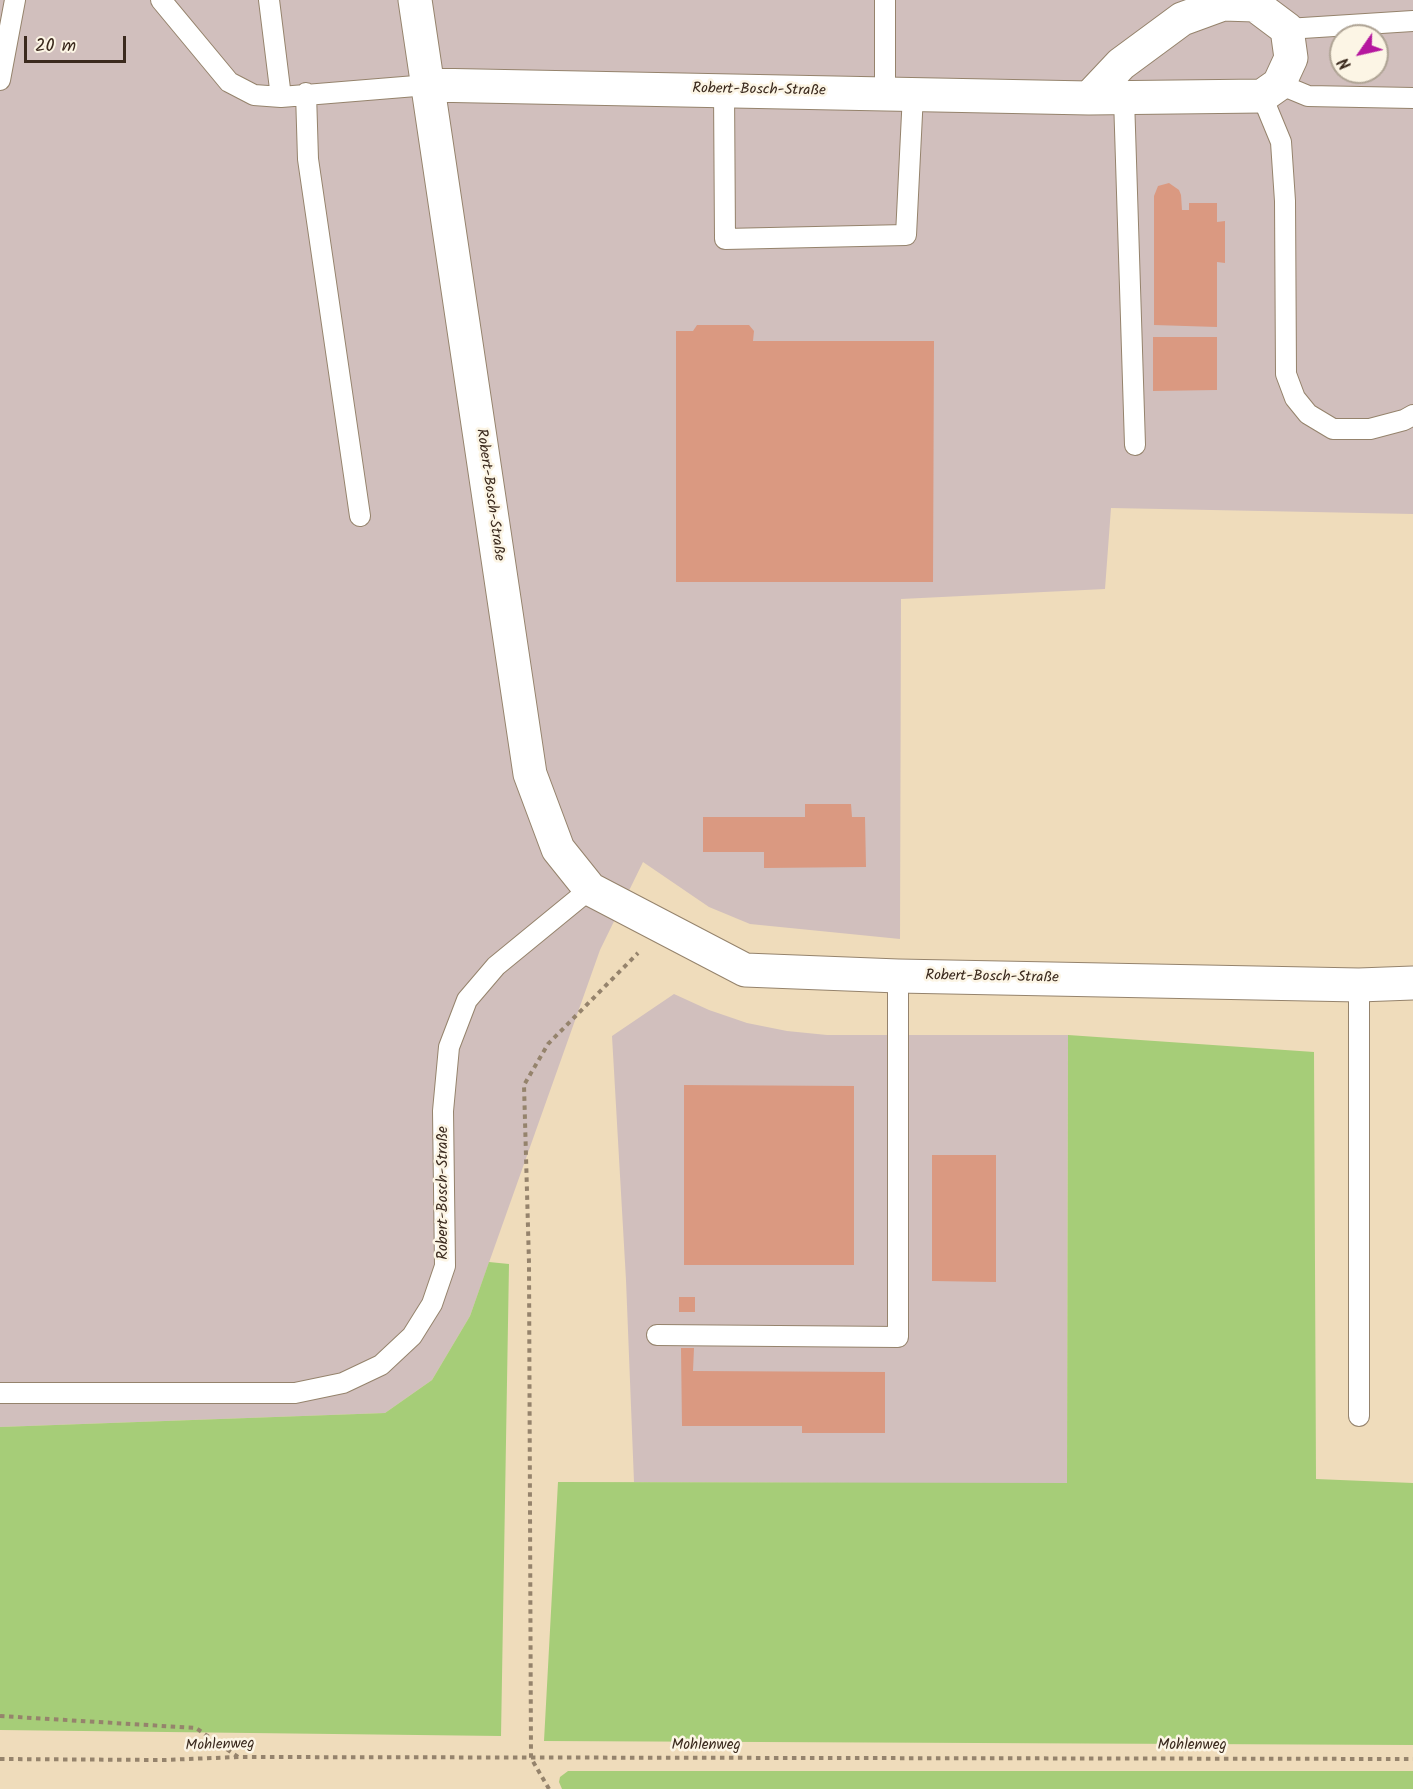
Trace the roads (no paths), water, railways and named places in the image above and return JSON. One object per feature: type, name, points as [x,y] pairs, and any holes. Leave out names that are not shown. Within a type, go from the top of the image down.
[{"type":"street","name":"Robert-Bosch-Straße","points":[[415,0],[530,774],[558,849],[590,889],[745,970],[898,976],[1359,985],[1413,983]]},
{"type":"street","points":[[1089,98],[1121,64],[1182,19],[1223,4],[1255,5],[1287,29],[1291,58],[1270,90]]},
{"type":"street","name":"Robert-Bosch-Straße","points":[[428,85],[1089,98],[1270,90]]},
{"type":"lane","points":[[0,80],[15,0]]},
{"type":"lane","points":[[161,0],[229,82],[254,95],[281,97],[306,93],[428,85]]},
{"type":"lane","points":[[269,0],[281,97]]},
{"type":"lane","points":[[724,90],[725,238],[906,235],[899,94],[885,0]]},
{"type":"lane","points":[[1287,29],[1413,21]]},
{"type":"lane","points":[[1413,98],[1308,96],[1270,90],[1281,142],[1285,201],[1286,374],[1295,398],[1308,414],[1333,429],[1370,429],[1404,420],[1413,415]]},
{"type":"lane","points":[[306,93],[308,159],[360,516]]},
{"type":"lane","points":[[1124,98],[1135,445]]},
{"type":"lane","name":"Robert-Bosch-Straße","points":[[0,1393],[295,1392],[343,1383],[381,1365],[412,1336],[432,1304],[445,1266],[443,1111],[449,1047],[467,1000],[496,966],[590,889]]},
{"type":"lane","points":[[657,1335],[898,1337],[898,976]]},
{"type":"lane","points":[[1359,985],[1359,1416]]}]
